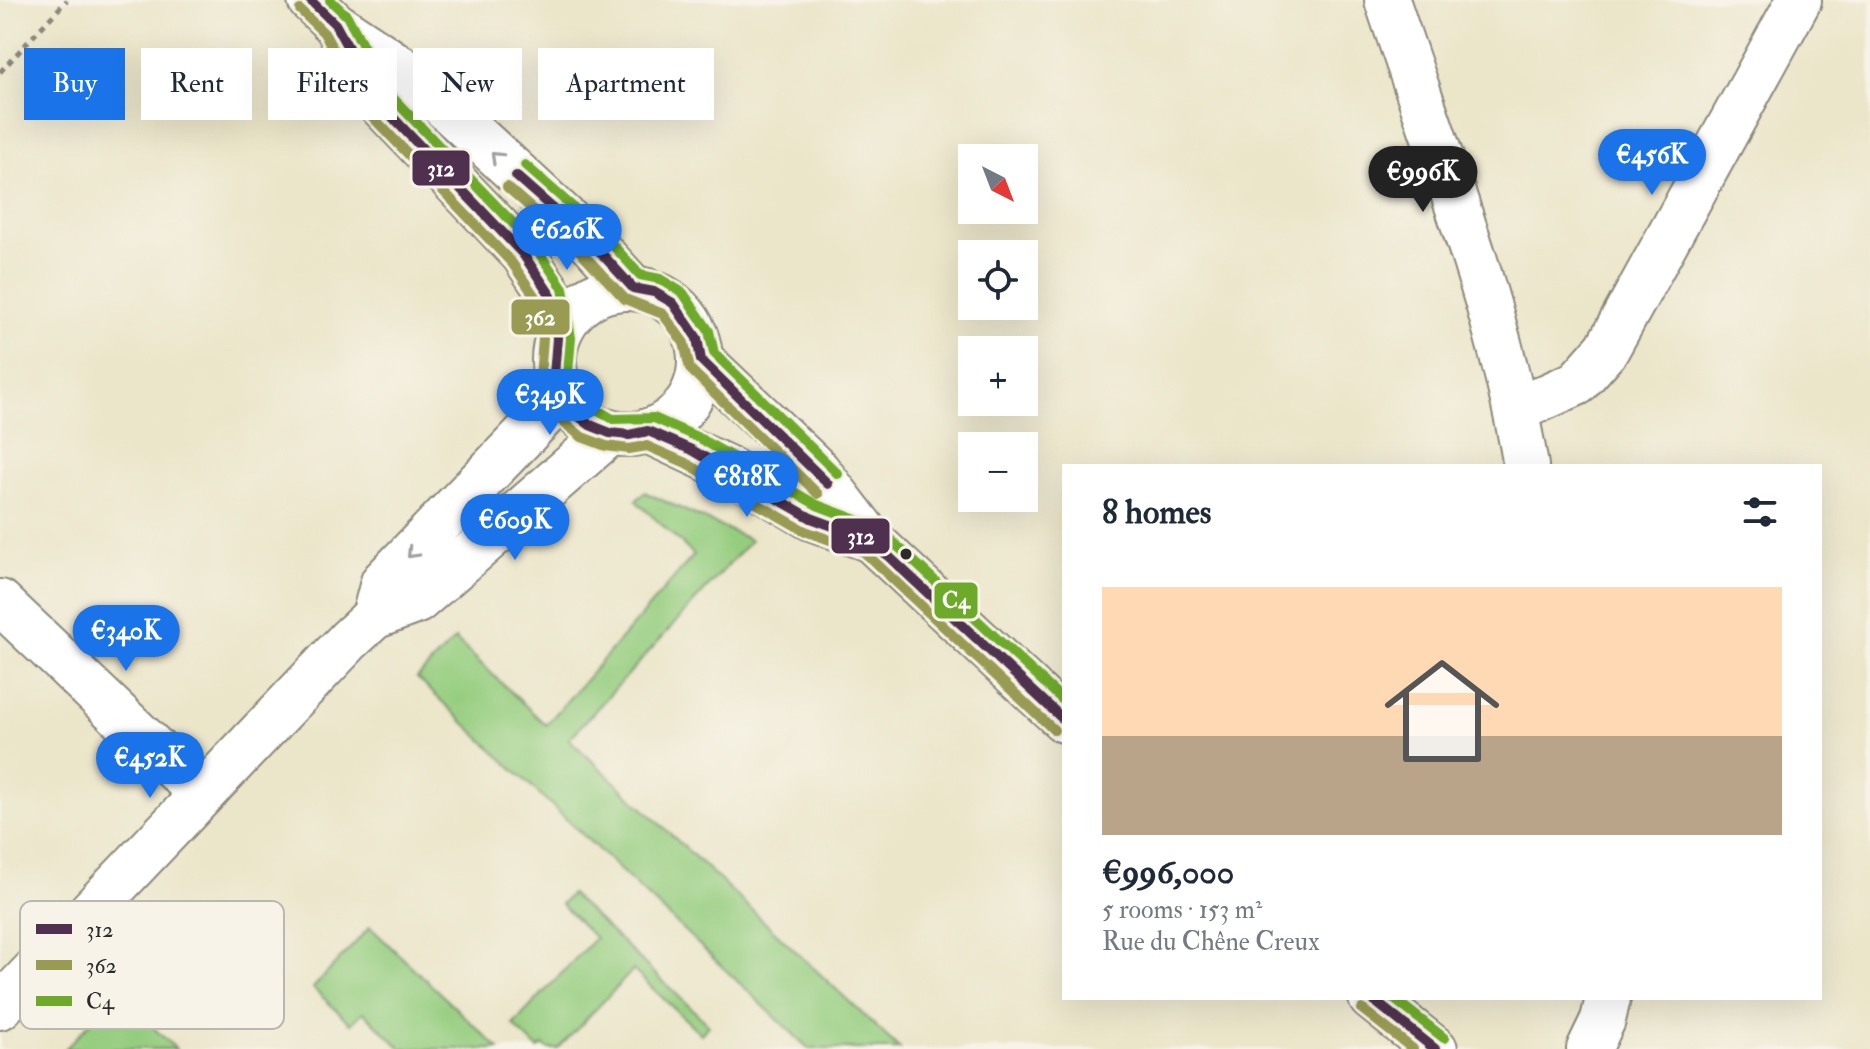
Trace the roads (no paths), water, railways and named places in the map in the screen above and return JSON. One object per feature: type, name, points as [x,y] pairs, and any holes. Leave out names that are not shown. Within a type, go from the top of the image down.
[{"type":"street","points":[[1387,0],[1486,294],[1516,410],[1526,464]]},
{"type":"street","points":[[1516,410],[1577,383],[1607,349],[1799,0]]},
{"type":"street","points":[[323,12],[407,72],[581,233],[633,288]]},
{"type":"street","points":[[323,12],[378,102],[523,254],[551,296],[557,338],[554,375],[560,393],[572,411],[590,425],[629,432],[727,468],[811,518],[871,540]]},
{"type":"street","points":[[101,901],[281,709],[374,617],[417,601],[629,432],[670,421],[686,405],[697,383],[701,360],[697,338],[673,303],[654,292],[633,288],[609,290],[586,300],[568,316],[557,338]]},
{"type":"street","points":[[701,360],[818,471],[871,540],[1062,718]]},
{"type":"street","points":[[374,617],[383,582],[543,416],[560,393]]},
{"type":"street","points":[[0,602],[202,794]]},
{"type":"street","points":[[0,1007],[20,986]]},
{"type":"street","points":[[1374,1000],[1435,1049]]},
{"type":"street","points":[[1589,1049],[1603,1020],[1608,1000]]}]
